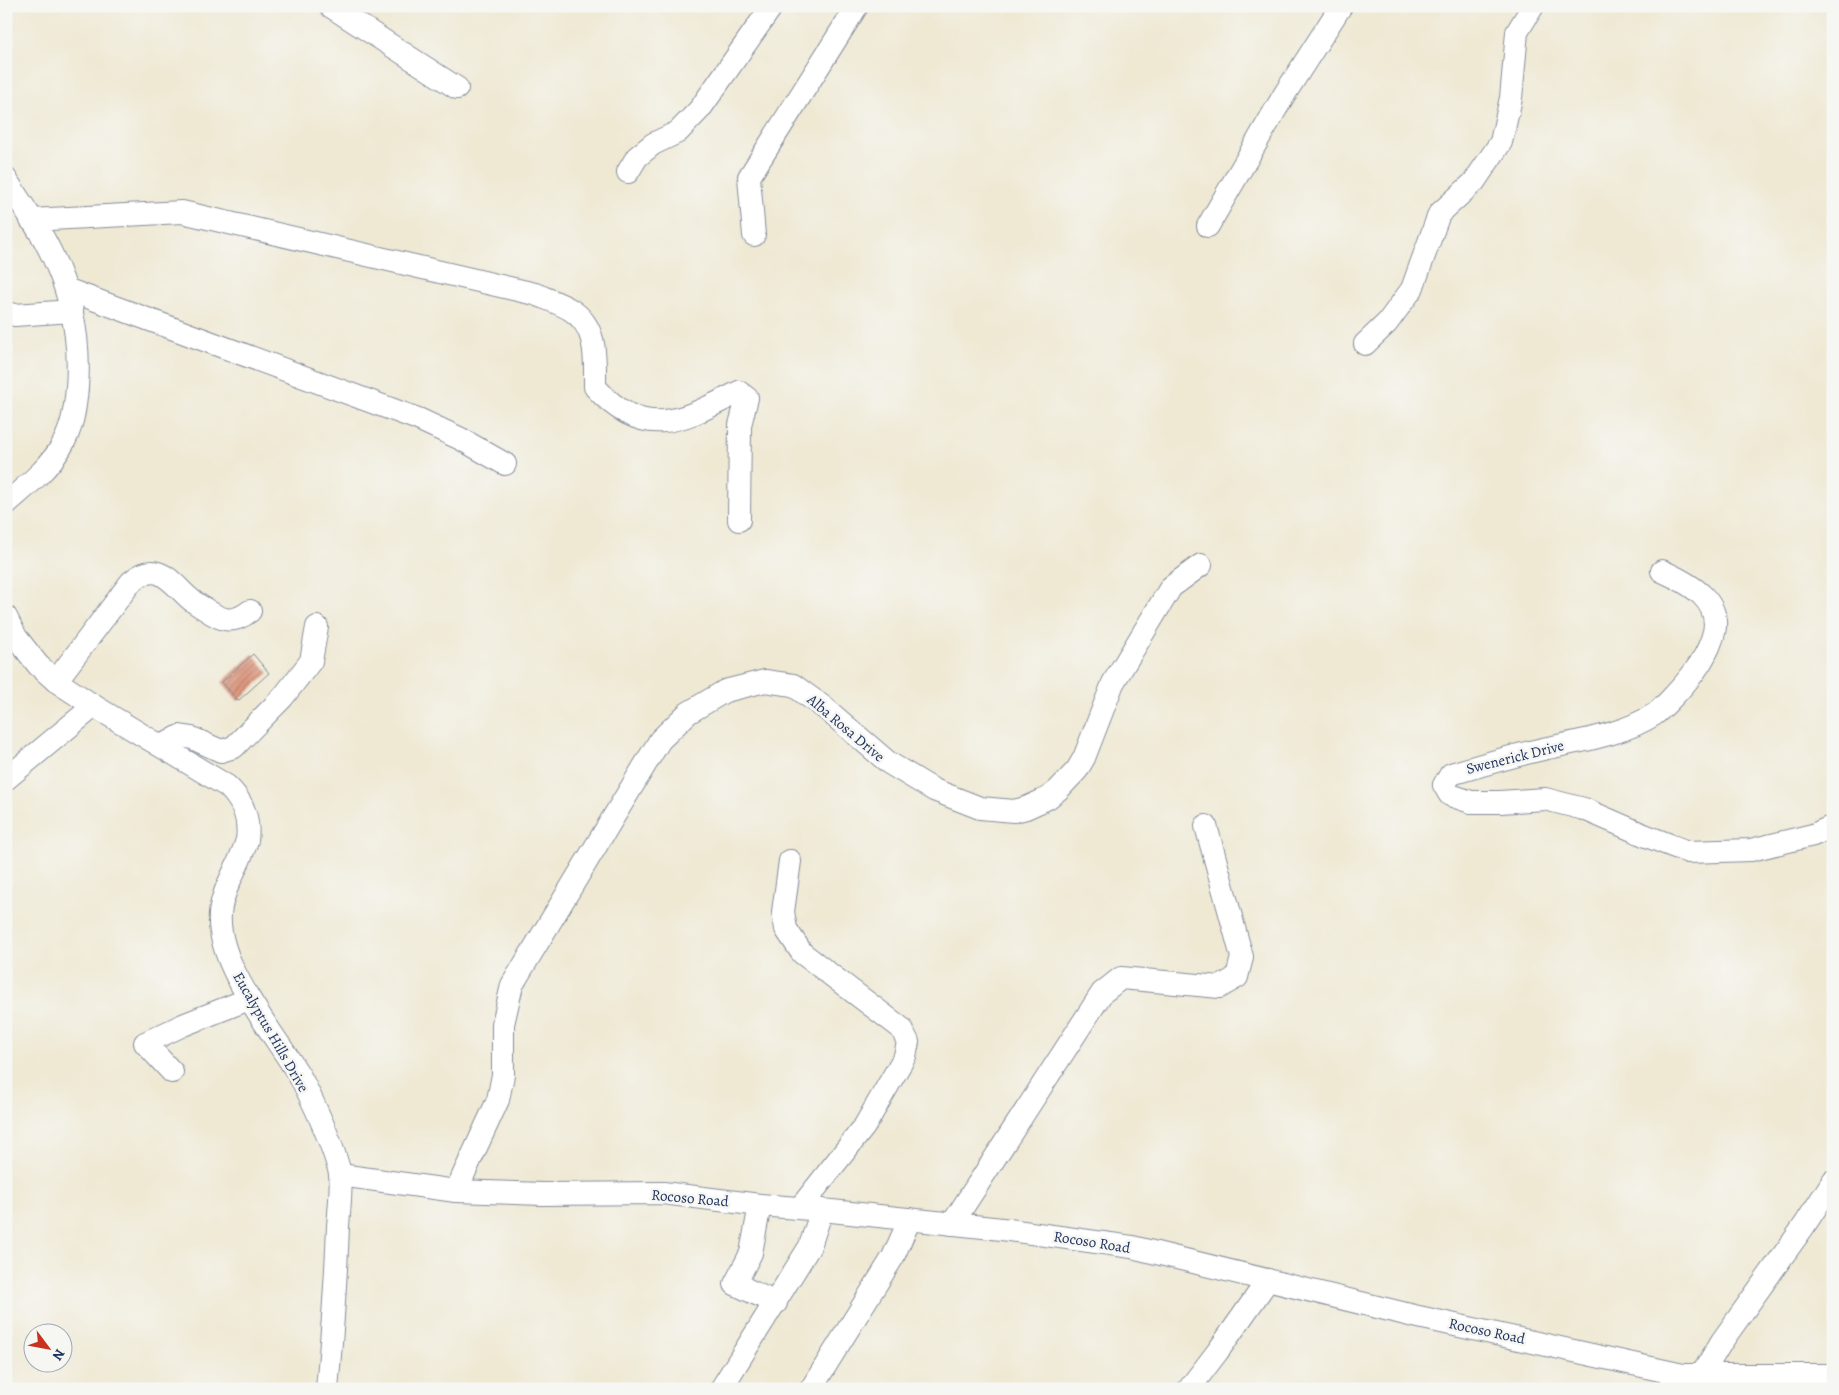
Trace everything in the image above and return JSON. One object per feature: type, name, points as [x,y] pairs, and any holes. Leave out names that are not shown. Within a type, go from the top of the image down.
[{"type":"street","points":[[330,6],[457,88]]},
{"type":"street","points":[[628,172],[637,157],[653,144],[678,132],[700,110],[772,6]]},
{"type":"street","points":[[754,235],[748,177],[857,6]]},
{"type":"street","points":[[1208,226],[1284,95],[1341,6]]},
{"type":"street","points":[[1365,344],[1387,322],[1412,289],[1439,214],[1474,182],[1501,142],[1511,98],[1517,32],[1533,6]]},
{"type":"street","points":[[6,179],[45,241],[66,289],[78,342],[79,362],[75,413],[61,448],[53,459],[6,504]]},
{"type":"street","points":[[31,220],[182,212],[535,294],[569,309],[582,320],[594,346],[595,387],[622,411],[646,420],[658,422],[679,419],[739,392],[747,398],[740,425],[738,520]]},
{"type":"street","points":[[66,289],[418,418],[461,439],[505,464]]},
{"type":"street","points":[[6,313],[15,315],[72,311]]},
{"type":"street","name":"Alba Rosa Drive","points":[[456,1191],[498,1100],[503,1075],[503,1024],[512,985],[660,740],[688,713],[725,691],[764,680],[793,685],[826,708],[889,763],[934,790],[980,808],[1014,811],[1026,808],[1043,801],[1058,790],[1077,770],[1084,758],[1113,683],[1166,595],[1171,587],[1201,565]]},
{"type":"street","name":"Swenerick Drive","points":[[1662,571],[1695,588],[1708,602],[1715,618],[1714,633],[1708,651],[1698,668],[1678,691],[1656,713],[1633,726],[1451,774],[1444,786],[1450,796],[1471,802],[1500,802],[1545,798],[1584,809],[1688,852],[1752,850],[1813,835],[1833,826]]},
{"type":"street","points":[[56,681],[131,582],[143,574],[157,573],[168,577],[189,598],[220,619],[230,620],[242,617],[250,611]]},
{"type":"street","name":"Eucalyptus Hills Drive","points":[[6,617],[16,637],[38,665],[56,681],[227,786],[234,793],[245,811],[248,830],[247,840],[221,904],[220,930],[225,949],[250,999],[302,1081],[326,1132],[340,1175],[335,1310],[327,1389]]},
{"type":"street","points":[[162,746],[180,736],[192,738],[221,751],[234,747],[283,697],[311,661],[318,627]]},
{"type":"street","points":[[6,779],[94,706]]},
{"type":"street","points":[[952,1224],[1102,993],[1121,978],[1220,987],[1237,977],[1242,957],[1206,826]]},
{"type":"street","points":[[721,1389],[810,1246],[811,1209],[864,1127],[905,1056],[908,1042],[901,1028],[802,953],[786,930],[783,912],[790,861]]},
{"type":"street","points":[[172,1072],[145,1044],[182,1025],[250,999]]},
{"type":"street","name":"Rocoso Road","points":[[340,1175],[456,1191],[542,1194],[664,1193],[760,1205],[1002,1229],[1113,1244],[1414,1316],[1683,1375],[1833,1375]]},
{"type":"street","points":[[1701,1376],[1722,1341],[1833,1181]]},
{"type":"street","points":[[760,1205],[751,1253],[735,1284],[776,1303]]},
{"type":"street","points":[[811,1389],[893,1257],[910,1219]]},
{"type":"street","points":[[1189,1389],[1268,1280]]},
{"type":"building","points":[[253,654],[269,673],[238,701],[222,682]]}]
